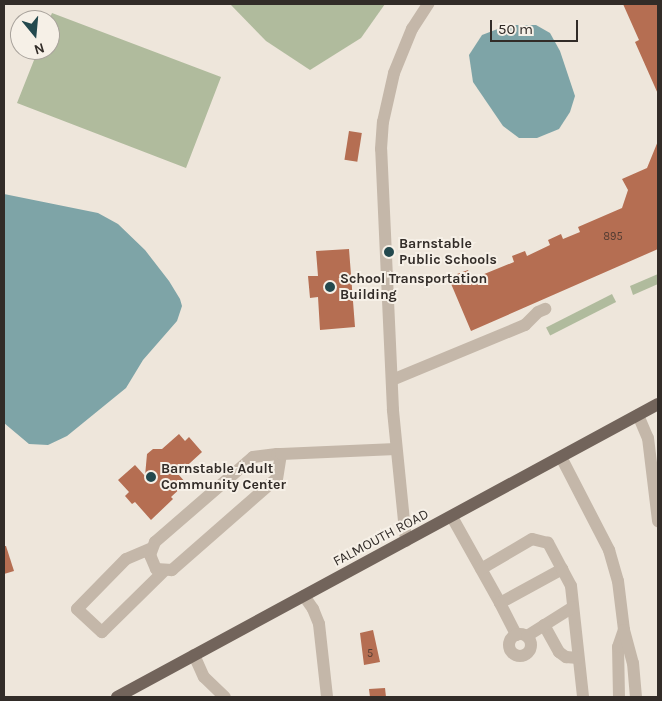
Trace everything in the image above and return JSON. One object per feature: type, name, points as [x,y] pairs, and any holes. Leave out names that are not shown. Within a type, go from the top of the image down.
[{"type":"main road","name":"FALMOUTH ROAD","points":[[117,697],[658,404]]},
{"type":"street","points":[[406,541],[396,449],[380,163],[382,135],[394,73],[412,29],[428,4]]},
{"type":"street","points":[[392,380],[525,326],[538,312],[545,309]]},
{"type":"street","points":[[638,415],[648,438],[658,521]]},
{"type":"street","points":[[281,454],[277,478],[172,570],[156,569],[150,555],[155,542],[253,457],[281,454],[396,449]]},
{"type":"street","points":[[561,457],[609,550],[618,581],[624,630],[634,663],[636,697]]},
{"type":"street","points":[[452,517],[500,603],[521,636],[544,625],[573,607]]},
{"type":"street","points":[[481,569],[532,539],[548,543],[571,586],[583,697]]},
{"type":"street","points":[[152,548],[126,559],[77,608],[102,632],[165,570]]},
{"type":"street","points":[[500,603],[562,569]]},
{"type":"street","points":[[304,596],[313,608],[319,624],[327,697]]},
{"type":"street","points":[[544,625],[559,652],[566,657],[578,658]]},
{"type":"street","points":[[620,697],[618,647],[624,630]]},
{"type":"street","points":[[194,655],[204,677],[225,697]]},
{"type":"green space","points":[[230,4],[385,4],[361,38],[310,70],[266,41]]},
{"type":"green space","points":[[60,16],[221,77],[186,168],[17,103],[34,60],[60,60]]},
{"type":"green space","points":[[658,274],[658,284],[633,295],[630,286]]},
{"type":"green space","points":[[612,294],[616,302],[550,336],[546,328]]},
{"type":"water","points":[[508,25],[536,25],[550,33],[560,51],[575,96],[570,112],[559,129],[537,138],[519,138],[503,126],[473,82],[469,55],[482,35]]},
{"type":"water","points":[[4,194],[98,213],[118,224],[145,250],[169,281],[182,306],[177,321],[143,360],[126,388],[67,436],[48,445],[29,444],[4,423]]},
{"type":"building","points":[[623,4],[658,4],[658,94],[635,42],[639,40]]},
{"type":"building","points":[[349,131],[362,133],[357,162],[344,160]]},
{"type":"building","points":[[658,141],[658,249],[471,331],[449,279],[468,270],[472,279],[514,262],[512,256],[525,251],[527,256],[550,245],[548,240],[561,234],[563,239],[580,232],[578,227],[622,208],[628,190],[622,179],[647,168]]},
{"type":"building","name":"School Transportation Building","points":[[349,249],[355,327],[320,330],[318,297],[310,298],[308,276],[318,276],[316,251]]},
{"type":"building","name":"Barnstable Adult Community Center","points":[[179,434],[185,441],[189,437],[202,452],[178,474],[186,483],[171,497],[173,499],[151,520],[135,502],[132,504],[125,496],[129,492],[118,480],[135,465],[145,476],[147,454],[153,449],[162,449]]},
{"type":"building","points":[[4,546],[6,546],[14,571],[4,574]]},
{"type":"building","points":[[373,630],[380,662],[364,665],[360,633]]},
{"type":"building","points":[[385,688],[386,697],[370,697],[369,689]]},
{"type":"place","name":"Barnstable Public Schools","points":[[389,252]]},
{"type":"place","name":"School Transportation Building","points":[[330,287]]},
{"type":"place","name":"Barnstable Adult Community Center","points":[[151,477]]}]
